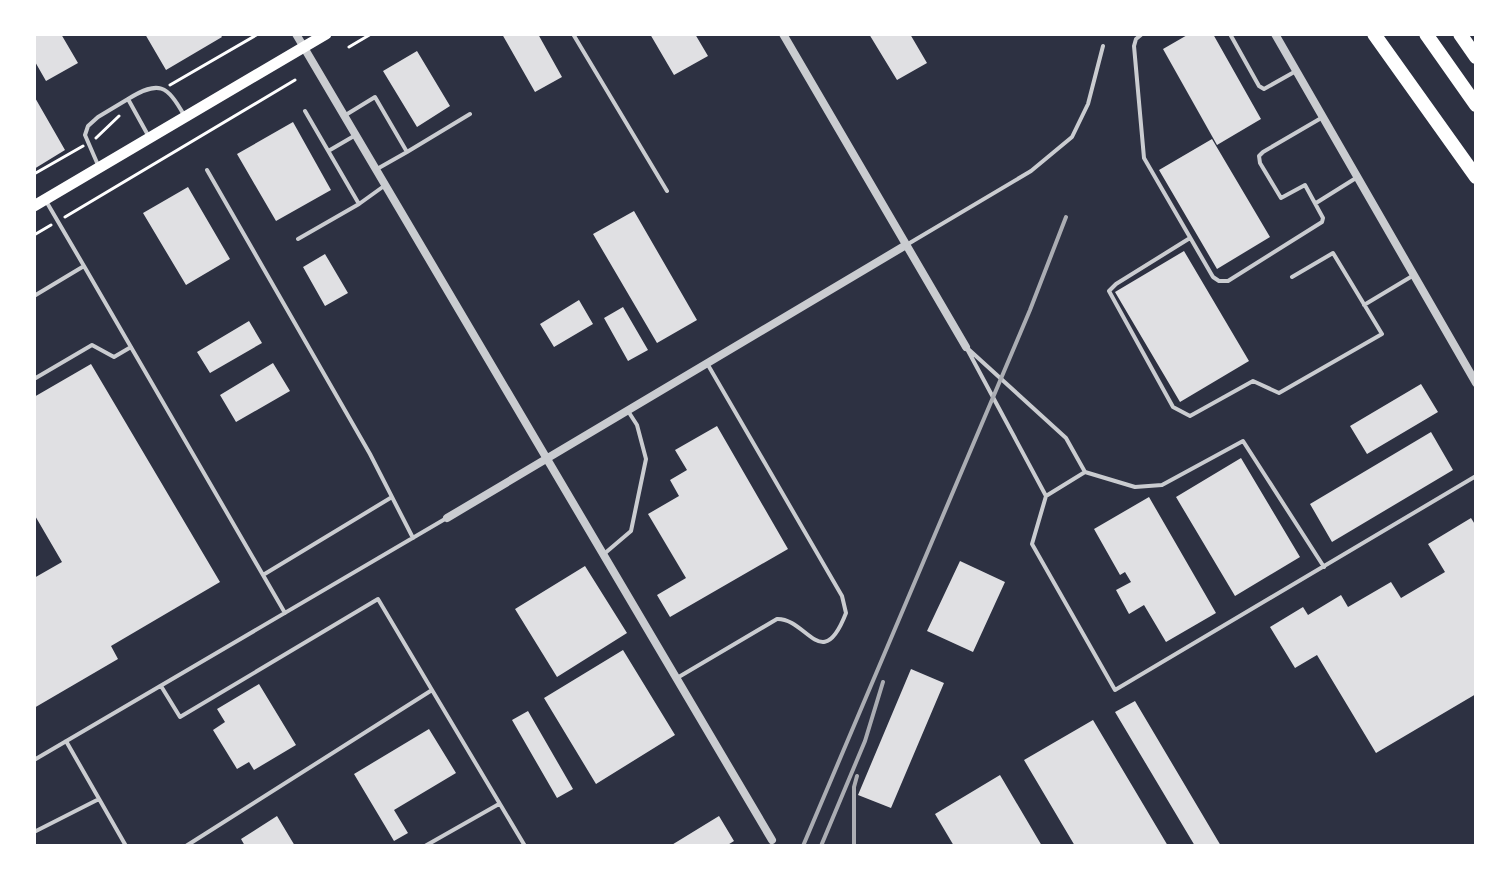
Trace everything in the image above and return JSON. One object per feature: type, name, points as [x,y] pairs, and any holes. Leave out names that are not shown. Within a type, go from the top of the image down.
[{"type":"highway","points":[[1374,34],[1476,177]]},
{"type":"highway","points":[[1426,34],[1476,105]]},
{"type":"highway","points":[[1460,34],[1476,57]]},
{"type":"main road","points":[[34,206],[326,34]]},
{"type":"street","points":[[296,34],[772,840]]},
{"type":"street","points":[[783,34],[966,347]]},
{"type":"street","points":[[1275,34],[1476,383]]},
{"type":"street","points":[[447,518],[906,245]]},
{"type":"lane","points":[[573,34],[667,191]]},
{"type":"lane","points":[[1142,34],[1134,46],[1144,158],[1213,277],[1219,281],[1228,281],[1322,222],[1323,218],[1305,185],[1281,198],[1259,156],[1323,117]]},
{"type":"lane","points":[[1230,34],[1259,86],[1264,89],[1297,71]]},
{"type":"lane","points":[[906,245],[1031,171],[1072,137],[1088,104],[1103,46]]},
{"type":"lane","points":[[100,167],[87,143],[85,135],[88,126],[145,89],[164,89],[172,94],[186,117]]},
{"type":"lane","points":[[344,116],[375,97],[407,152]]},
{"type":"lane","points":[[128,99],[150,138]]},
{"type":"lane","points":[[305,111],[359,204]]},
{"type":"lane","points":[[376,170],[470,114]]},
{"type":"lane","points":[[329,150],[356,135]]},
{"type":"lane","points":[[207,170],[370,454],[414,538]]},
{"type":"lane","points":[[1315,203],[1358,177]]},
{"type":"lane","points":[[298,239],[386,185]]},
{"type":"lane","points":[[45,199],[285,613]]},
{"type":"lane","points":[[1190,238],[1109,291],[1173,407],[1184,414],[1190,416],[1253,381],[1279,393],[1382,334],[1333,253],[1292,277]]},
{"type":"lane","points":[[34,296],[84,266]]},
{"type":"lane","points":[[1364,305],[1414,275]]},
{"type":"lane","points":[[34,379],[92,345],[114,357],[131,347]]},
{"type":"lane","points":[[966,347],[1066,438],[1085,472],[1135,487],[1162,485],[1243,441],[1324,567]]},
{"type":"lane","points":[[966,347],[1046,496]]},
{"type":"lane","points":[[677,678],[777,619],[785,619],[822,643],[828,640],[846,613],[842,596],[708,363]]},
{"type":"lane","points":[[604,554],[631,531],[646,459],[637,425],[628,411]]},
{"type":"lane","points":[[1085,472],[1046,496],[1032,544],[1115,690],[1476,476]]},
{"type":"lane","points":[[263,575],[392,497]]},
{"type":"lane","points":[[34,760],[447,518]]},
{"type":"lane","points":[[161,686],[180,717],[378,599],[525,846]]},
{"type":"lane","points":[[186,846],[432,690]]},
{"type":"lane","points":[[66,741],[126,846]]},
{"type":"lane","points":[[34,832],[99,799]]},
{"type":"lane","points":[[425,846],[500,803]]},
{"type":"path","points":[[164,89],[258,34]]},
{"type":"path","points":[[349,47],[371,34]]},
{"type":"path","points":[[34,235],[295,80]]},
{"type":"path","points":[[34,174],[102,135],[118,116],[133,107]]},
{"type":"building","points":[[34,34],[61,34],[78,63],[46,81],[34,60]]},
{"type":"building","points":[[145,34],[220,34],[222,37],[166,70]]},
{"type":"building","points":[[502,34],[538,34],[562,77],[535,92]]},
{"type":"building","points":[[650,34],[695,34],[708,56],[674,75]]},
{"type":"building","points":[[869,34],[910,34],[927,63],[897,80]]},
{"type":"building","points":[[1189,34],[1213,34],[1261,119],[1217,145],[1163,49]]},
{"type":"building","points":[[417,51],[450,106],[417,127],[383,71]]},
{"type":"building","points":[[34,96],[65,150],[34,169]]},
{"type":"building","points":[[293,122],[331,190],[276,221],[237,154]]},
{"type":"building","points":[[1212,139],[1270,237],[1217,269],[1159,170]]},
{"type":"building","points":[[188,187],[230,259],[186,285],[143,213]]},
{"type":"building","points":[[634,211],[697,320],[657,343],[593,234]]},
{"type":"building","points":[[1184,251],[1249,361],[1180,402],[1115,292]]},
{"type":"building","points":[[325,254],[348,293],[325,306],[303,267]]},
{"type":"building","points":[[579,300],[593,324],[554,347],[540,324]]},
{"type":"building","points":[[623,307],[648,350],[628,361],[604,318]]},
{"type":"building","points":[[249,321],[262,343],[210,373],[197,352]]},
{"type":"building","points":[[273,363],[290,391],[236,422],[220,395]]},
{"type":"building","points":[[91,364],[220,582],[111,646],[118,659],[34,708],[34,578],[62,562],[34,514],[34,397]]},
{"type":"building","points":[[1421,384],[1438,412],[1367,454],[1350,426]]},
{"type":"building","points":[[717,426],[788,549],[670,617],[657,595],[686,578],[648,514],[679,496],[670,480],[687,470],[675,450]]},
{"type":"building","points":[[1431,432],[1453,470],[1332,542],[1310,504]]},
{"type":"building","points":[[1241,458],[1300,557],[1235,596],[1176,497]]},
{"type":"building","points":[[1149,497],[1216,613],[1166,642],[1144,605],[1129,614],[1116,590],[1131,582],[1125,572],[1120,575],[1094,529]]},
{"type":"building","points":[[1471,518],[1476,526],[1476,694],[1376,753],[1317,655],[1295,668],[1270,627],[1303,607],[1308,615],[1341,595],[1348,607],[1391,582],[1401,598],[1445,572],[1428,544]]},
{"type":"building","points":[[960,561],[1005,582],[973,652],[927,631]]},
{"type":"building","points":[[585,566],[627,633],[557,677],[515,609]]},
{"type":"building","points":[[623,650],[675,735],[596,784],[544,698]]},
{"type":"building","points":[[911,669],[944,683],[891,808],[858,795]]},
{"type":"building","points":[[259,684],[296,745],[254,770],[249,762],[237,769],[213,730],[225,722],[217,709]]},
{"type":"building","points":[[1135,701],[1221,846],[1195,846],[1115,712]]},
{"type":"building","points":[[528,711],[573,789],[557,798],[512,720]]},
{"type":"building","points":[[1093,720],[1168,846],[1075,846],[1024,760]]},
{"type":"building","points":[[429,729],[456,773],[394,810],[408,833],[394,841],[354,774]]},
{"type":"building","points":[[1000,775],[1042,846],[954,846],[935,814]]},
{"type":"building","points":[[277,816],[295,846],[245,846],[241,839]]},
{"type":"building","points":[[719,816],[734,841],[726,846],[670,846]]},
{"type":"railway","points":[[803,846],[1030,310],[1066,217]]},
{"type":"railway","points":[[821,846],[865,741],[883,682]]},
{"type":"railway","points":[[854,846],[854,787],[857,776]]}]
